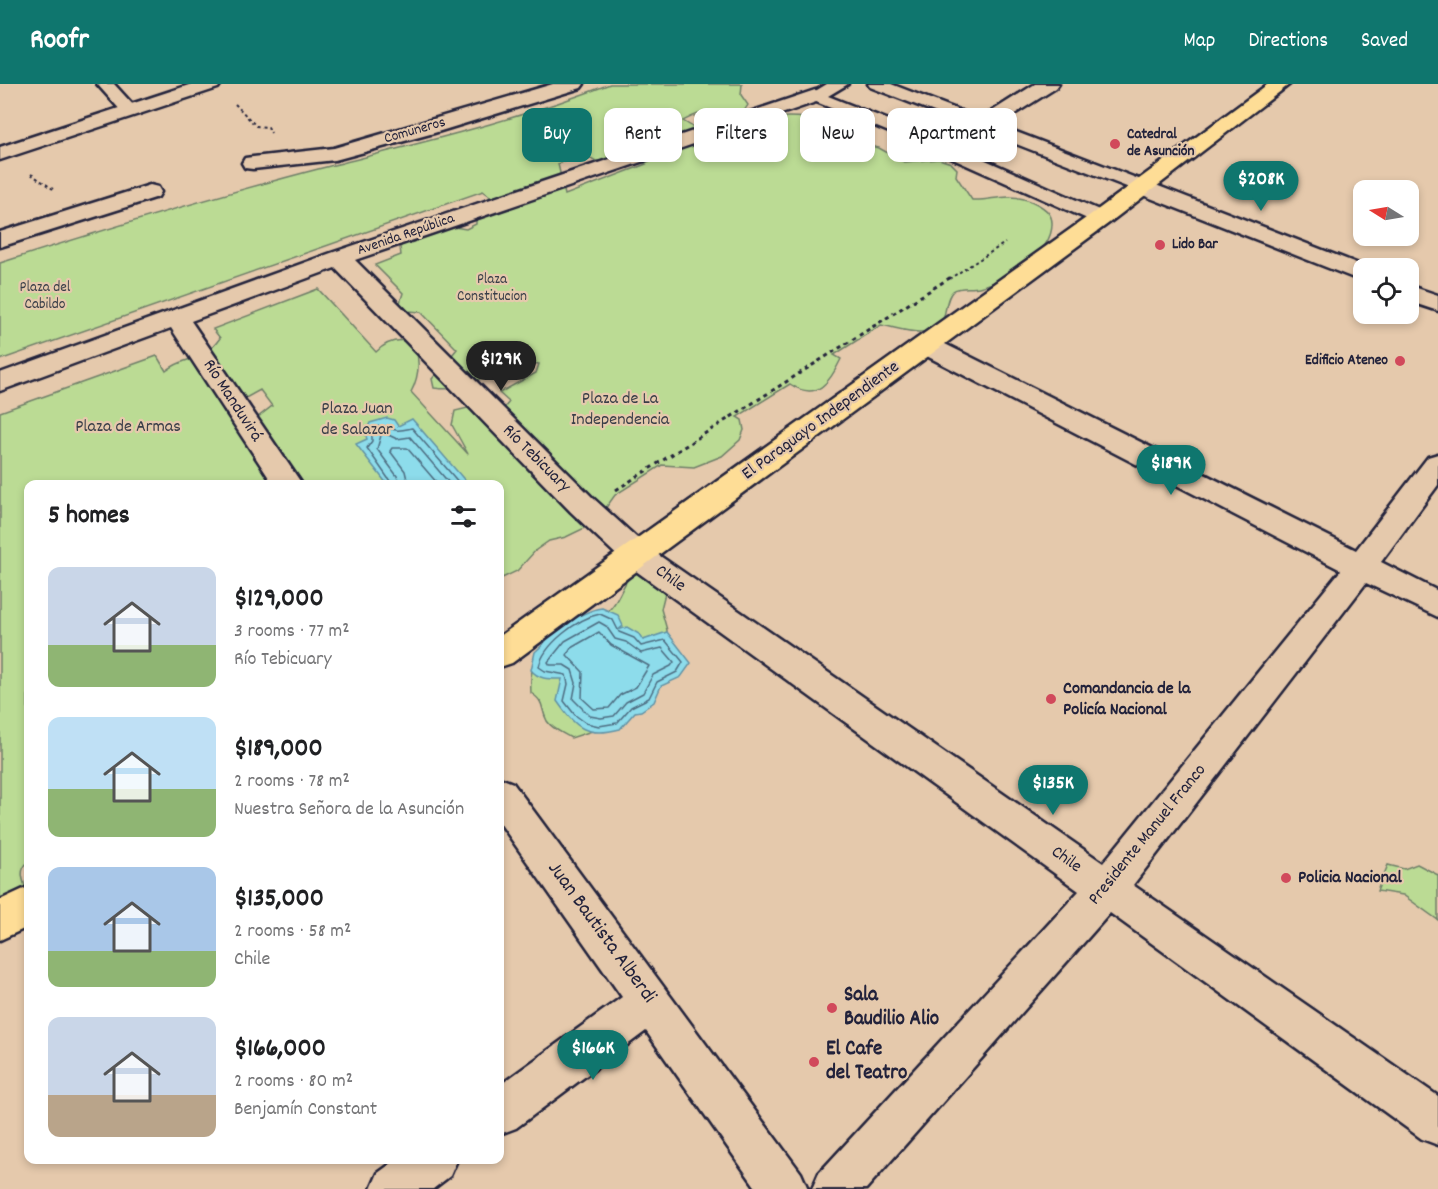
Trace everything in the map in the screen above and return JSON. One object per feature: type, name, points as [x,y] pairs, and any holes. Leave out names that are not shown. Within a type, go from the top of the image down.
[{"type":"highway","name":"El Paraguayo Independiente","points":[[504,651],[1101,218],[1280,84]]},
{"type":"highway","points":[[0,921],[24,908]]},
{"type":"street","points":[[0,154],[211,84]]},
{"type":"street","name":"Comuneros","points":[[253,163],[335,154],[427,129],[574,84]]},
{"type":"street","points":[[1011,108],[1049,84]]},
{"type":"street","name":"Avenida República","points":[[0,382],[339,258],[815,96]]},
{"type":"street","points":[[1143,187],[1353,270]]},
{"type":"street","points":[[0,240],[150,192]]},
{"type":"street","name":"Río Tebicuary","points":[[339,258],[574,497],[636,555]]},
{"type":"street","points":[[1419,296],[1438,304]]},
{"type":"street","name":"Río Manduvirá","points":[[176,317],[285,480]]},
{"type":"street","points":[[926,345],[1438,605]]},
{"type":"street","name":"Presidente Manuel Franco","points":[[836,1189],[1107,888],[1361,566],[1438,464]]},
{"type":"street","name":"Chile","points":[[636,555],[1438,1124]]},
{"type":"street","name":"Juan Bautista Alberdi","points":[[504,799],[785,1189]]},
{"type":"street","points":[[504,1109],[651,1001]]},
{"type":"street","points":[[394,1189],[428,1164]]},
{"type":"lane","points":[[105,84],[129,110]]},
{"type":"lane","points":[[815,96],[840,84]]},
{"type":"lane","points":[[876,84],[941,108]]},
{"type":"lane","points":[[815,96],[947,149],[1101,218]]},
{"type":"lane","points":[[1017,137],[1143,187]]},
{"type":"path","points":[[211,84],[246,112],[255,126],[268,127],[288,159]]},
{"type":"path","points":[[615,491],[1007,242]]},
{"type":"green space","points":[[610,84],[742,84],[741,95],[748,105],[746,108],[694,108],[694,116],[683,121],[694,127],[694,162],[788,162],[788,117],[800,117],[800,162],[875,162],[875,147],[887,152],[887,162],[948,162],[957,169],[956,176],[972,200],[1009,197],[1022,199],[1048,212],[1052,224],[1050,235],[1044,246],[1026,264],[990,284],[953,291],[948,298],[941,326],[934,330],[920,332],[881,325],[834,355],[841,359],[822,387],[808,391],[790,384],[737,417],[742,420],[744,430],[740,440],[722,456],[694,467],[662,465],[615,495],[595,523],[566,537],[549,541],[536,550],[517,571],[504,577],[504,480],[24,480],[24,867],[22,872],[24,893],[0,900],[0,412],[157,356],[166,371],[181,362],[207,352],[220,338],[213,329],[318,289],[376,352],[394,341],[415,344],[418,368],[411,392],[468,454],[452,425],[455,411],[472,407],[495,419],[509,402],[499,393],[536,373],[539,364],[506,363],[496,366],[467,386],[451,389],[434,388],[432,379],[457,349],[421,312],[408,311],[399,306],[403,293],[375,265],[401,255],[400,247],[407,241],[442,225],[466,229],[476,224],[476,217],[490,196],[483,191],[0,360],[0,263],[201,201],[522,114],[522,162],[564,162],[558,164],[565,195],[646,164],[643,162],[682,162],[682,108],[604,108],[604,161],[596,161],[592,159],[592,108],[542,108]],"holes":[[[260,390],[272,406],[258,417],[250,417],[240,401]]]},
{"type":"green space","points":[[642,569],[666,589],[661,609],[667,630],[666,645],[598,729],[571,738],[549,724],[541,703],[531,693],[531,677],[537,654],[552,638],[608,611],[630,577]]},
{"type":"green space","points":[[1417,864],[1438,875],[1438,920],[1403,895],[1377,891],[1388,865],[1404,869]]},
{"type":"water","points":[[387,418],[394,420],[398,426],[412,419],[465,480],[384,480],[356,444],[367,439],[365,433],[370,423]]},
{"type":"water","points":[[602,608],[618,615],[623,626],[618,630],[627,627],[639,634],[643,640],[667,632],[691,663],[681,677],[661,686],[654,702],[641,711],[635,712],[620,729],[598,732],[576,724],[557,701],[562,679],[541,677],[531,670],[535,652],[555,631],[577,617]]},
{"type":"place","name":"Catedral de Asunción","points":[[1115,144]]},
{"type":"place","name":"Lido Bar","points":[[1160,245]]},
{"type":"place","name":"Edificio Ateneo","points":[[1400,361]]},
{"type":"place","name":"Comandancia de la Policía Nacional","points":[[1051,699]]},
{"type":"place","name":"Policia Nacional","points":[[1286,878]]},
{"type":"place","name":"Sala Baudilio Alio","points":[[832,1008]]},
{"type":"place","name":"El Cafe del Teatro","points":[[814,1062]]},
{"type":"park label","name":"Plaza Constitucion","points":[[492,288]]},
{"type":"park label","name":"Plaza del Cabildo","points":[[45,296]]},
{"type":"park label","name":"Plaza de La Independencia","points":[[620,409]]},
{"type":"park label","name":"Plaza Juan de Salazar","points":[[357,419]]},
{"type":"park label","name":"Plaza de Armas","points":[[128,427]]}]
